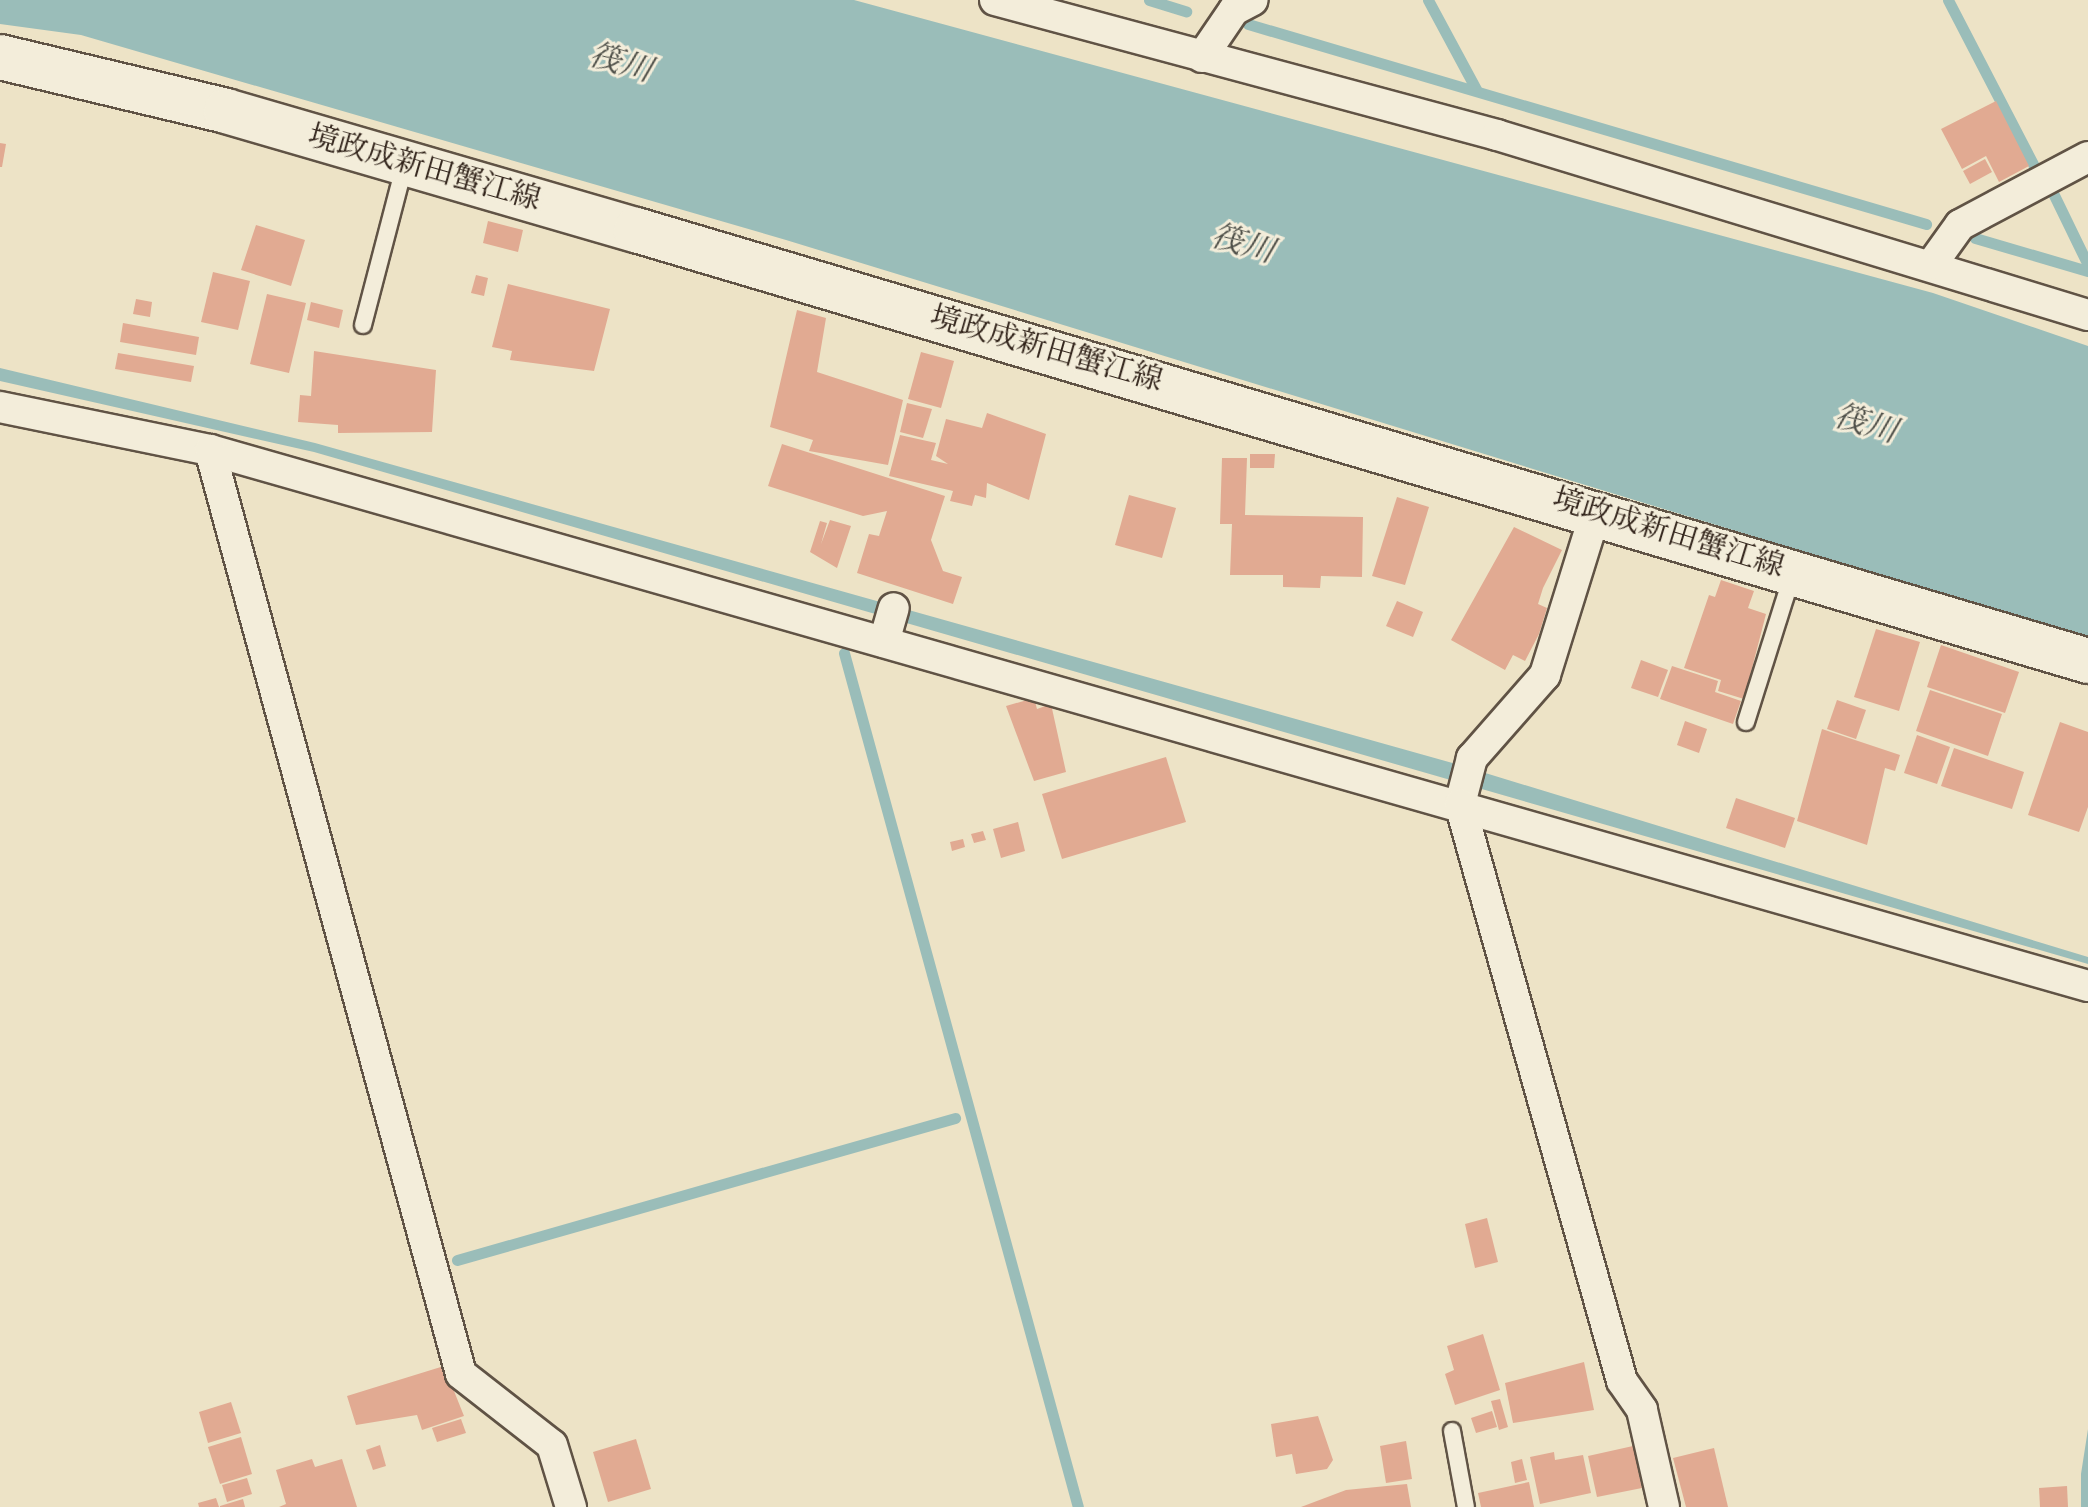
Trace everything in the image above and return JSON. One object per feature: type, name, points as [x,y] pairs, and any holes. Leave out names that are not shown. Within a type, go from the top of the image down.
[{"type":"main road","name":"境政成新田蟹江線","points":[[0,57],[405,163],[1596,511],[2088,661]]},
{"type":"street","points":[[995,0],[1497,135],[1932,264],[2088,315]]},
{"type":"street","points":[[1202,57],[1234,10],[1253,0]]},
{"type":"street","points":[[1932,264],[1960,225],[2088,157]]},
{"type":"street","points":[[0,407],[210,450],[889,627],[1460,804],[2088,986]]},
{"type":"street","points":[[210,450],[461,1374],[552,1445],[571,1507]]},
{"type":"street","points":[[1596,511],[1545,675],[1472,758],[1460,804],[1622,1381],[1642,1410],[1664,1507]]},
{"type":"lane","points":[[363,325],[405,163]]},
{"type":"lane","points":[[1746,722],[1794,572]]},
{"type":"lane","points":[[1452,1431],[1466,1507]]},
{"type":"water","name":"筏川","points":[[0,0],[854,0],[1933,293],[2088,346],[2088,639],[786,240],[81,35],[0,24]]},
{"type":"water","points":[[0,368],[315,443],[1456,764],[2088,957],[2088,964],[314,452],[0,381]]},
{"type":"water","points":[[2088,1429],[2088,1507],[2081,1507],[2081,1474]]},
{"type":"building","points":[[1996,101],[2029,166],[1999,182],[1986,156],[1962,169],[1941,129]]},
{"type":"building","points":[[0,143],[6,144],[2,167],[0,167]]},
{"type":"building","points":[[1985,159],[1992,172],[1970,184],[1963,171]]},
{"type":"building","points":[[488,221],[523,230],[518,252],[483,243]]},
{"type":"building","points":[[256,225],[305,240],[291,286],[241,270]]},
{"type":"building","points":[[213,272],[250,281],[238,330],[201,322]]},
{"type":"building","points":[[476,275],[488,278],[484,296],[471,293]]},
{"type":"building","points":[[508,284],[610,309],[594,371],[510,360],[512,351],[492,347]]},
{"type":"building","points":[[267,294],[306,303],[289,373],[250,364]]},
{"type":"building","points":[[136,299],[152,302],[150,317],[133,314]]},
{"type":"building","points":[[311,302],[343,310],[339,328],[307,320]]},
{"type":"building","points":[[797,310],[826,318],[817,372],[903,400],[888,465],[809,451],[813,440],[770,427]]},
{"type":"building","points":[[123,323],[199,337],[196,355],[120,342]]},
{"type":"building","points":[[314,351],[436,370],[432,432],[338,433],[338,425],[298,422],[300,395],[311,396]]},
{"type":"building","points":[[921,352],[954,361],[941,408],[908,399]]},
{"type":"building","points":[[118,353],[194,366],[191,382],[115,369]]},
{"type":"building","points":[[907,403],[932,409],[923,438],[900,432]]},
{"type":"building","points":[[987,413],[1046,434],[1029,500],[987,483],[986,498],[975,495],[972,506],[950,501],[953,491],[889,476],[900,435],[936,443],[931,460],[948,464],[936,456],[946,419],[982,428]]},
{"type":"building","points":[[782,444],[945,496],[931,540],[943,571],[962,577],[953,604],[857,573],[869,534],[879,536],[887,511],[863,516],[768,486]]},
{"type":"building","points":[[1250,454],[1275,454],[1274,468],[1250,468]]},
{"type":"building","points":[[1222,458],[1247,458],[1245,515],[1363,517],[1362,577],[1321,576],[1320,588],[1283,587],[1283,575],[1230,575],[1232,524],[1220,524]]},
{"type":"building","points":[[1129,495],[1176,508],[1162,558],[1115,545]]},
{"type":"building","points":[[1397,497],[1429,507],[1405,585],[1372,576]]},
{"type":"building","points":[[830,520],[851,526],[837,568],[810,552],[820,521],[827,523],[821,544]]},
{"type":"building","points":[[1514,527],[1562,550],[1538,604],[1547,608],[1539,634],[1525,661],[1513,655],[1505,670],[1451,640]]},
{"type":"building","points":[[1721,580],[1754,591],[1748,608],[1766,614],[1744,699],[1718,691],[1721,680],[1684,668],[1709,595],[1715,597]]},
{"type":"building","points":[[1397,601],[1423,612],[1413,637],[1386,626]]},
{"type":"building","points":[[1876,629],[1920,642],[1899,711],[1854,697]]},
{"type":"building","points":[[1941,645],[2019,672],[2005,713],[1927,687]]},
{"type":"building","points":[[1641,660],[1668,670],[1658,697],[1631,688]]},
{"type":"building","points":[[1672,666],[1718,681],[1715,692],[1741,701],[1733,724],[1660,699]]},
{"type":"building","points":[[1930,690],[2002,714],[1988,756],[1916,731]]},
{"type":"building","points":[[1034,698],[1037,709],[1051,704],[1066,772],[1034,781],[1006,706]]},
{"type":"building","points":[[1837,700],[1866,710],[1856,739],[1827,729]]},
{"type":"building","points":[[1685,721],[1707,729],[1699,753],[1677,745]]},
{"type":"building","points":[[2060,722],[2088,732],[2088,807],[2079,832],[2028,815]]},
{"type":"building","points":[[1822,729],[1900,755],[1895,771],[1885,768],[1867,845],[1797,821]]},
{"type":"building","points":[[1917,735],[1950,747],[1937,784],[1904,773]]},
{"type":"building","points":[[1954,748],[2024,772],[2012,809],[1941,786]]},
{"type":"building","points":[[1166,757],[1186,822],[1062,859],[1042,794]]},
{"type":"building","points":[[1736,798],[1795,818],[1785,848],[1726,828]]},
{"type":"building","points":[[1018,822],[1025,851],[1001,858],[993,829]]},
{"type":"building","points":[[983,831],[986,840],[974,843],[971,834]]},
{"type":"building","points":[[963,839],[965,847],[952,851],[950,842]]},
{"type":"building","points":[[1487,1218],[1498,1262],[1475,1268],[1465,1224]]},
{"type":"building","points":[[1483,1334],[1500,1390],[1455,1405],[1445,1374],[1454,1370],[1447,1346]]},
{"type":"building","points":[[1584,1362],[1594,1410],[1513,1423],[1505,1383]]},
{"type":"building","points":[[444,1366],[464,1416],[422,1430],[417,1415],[356,1425],[347,1396]]},
{"type":"building","points":[[1500,1399],[1508,1427],[1499,1430],[1491,1401]]},
{"type":"building","points":[[231,1402],[241,1433],[208,1443],[199,1412]]},
{"type":"building","points":[[1492,1411],[1497,1427],[1476,1433],[1471,1418]]},
{"type":"building","points":[[1318,1416],[1333,1460],[1327,1469],[1296,1474],[1292,1454],[1276,1457],[1271,1424]]},
{"type":"building","points":[[461,1419],[466,1433],[437,1442],[432,1428]]},
{"type":"building","points":[[241,1437],[252,1474],[220,1484],[208,1447]]},
{"type":"building","points":[[636,1439],[651,1489],[608,1502],[593,1452]]},
{"type":"building","points":[[1406,1441],[1412,1479],[1386,1483],[1380,1446]]},
{"type":"building","points":[[380,1445],[386,1466],[373,1470],[366,1450]]},
{"type":"building","points":[[1633,1446],[1642,1488],[1597,1497],[1588,1456]]},
{"type":"building","points":[[1714,1448],[1728,1507],[1686,1507],[1673,1458]]},
{"type":"building","points":[[1554,1452],[1555,1460],[1583,1455],[1591,1493],[1540,1504],[1530,1457]]},
{"type":"building","points":[[312,1459],[315,1467],[342,1459],[357,1507],[279,1507],[286,1504],[276,1470]]},
{"type":"building","points":[[1522,1459],[1527,1480],[1515,1483],[1511,1462]]},
{"type":"building","points":[[247,1478],[252,1494],[227,1502],[222,1485]]},
{"type":"building","points":[[1529,1482],[1534,1507],[1481,1507],[1478,1493]]},
{"type":"building","points":[[1407,1484],[1411,1507],[1301,1507],[1346,1490]]},
{"type":"building","points":[[2067,1486],[2068,1507],[2040,1507],[2039,1488]]},
{"type":"building","points":[[216,1498],[219,1507],[199,1507],[198,1503]]},
{"type":"building","points":[[243,1499],[245,1507],[220,1507],[220,1506]]},
{"type":"waterway","points":[[1149,0],[1186,11]]},
{"type":"waterway","points":[[1428,0],[1476,89]]},
{"type":"waterway","points":[[1948,0],[2035,168]]},
{"type":"waterway","points":[[1248,24],[1926,224]]},
{"type":"waterway","points":[[2053,193],[2088,265]]},
{"type":"waterway","points":[[1975,238],[2088,271]]},
{"type":"waterway","points":[[844,653],[1078,1507]]},
{"type":"waterway","points":[[457,1260],[955,1118]]}]
